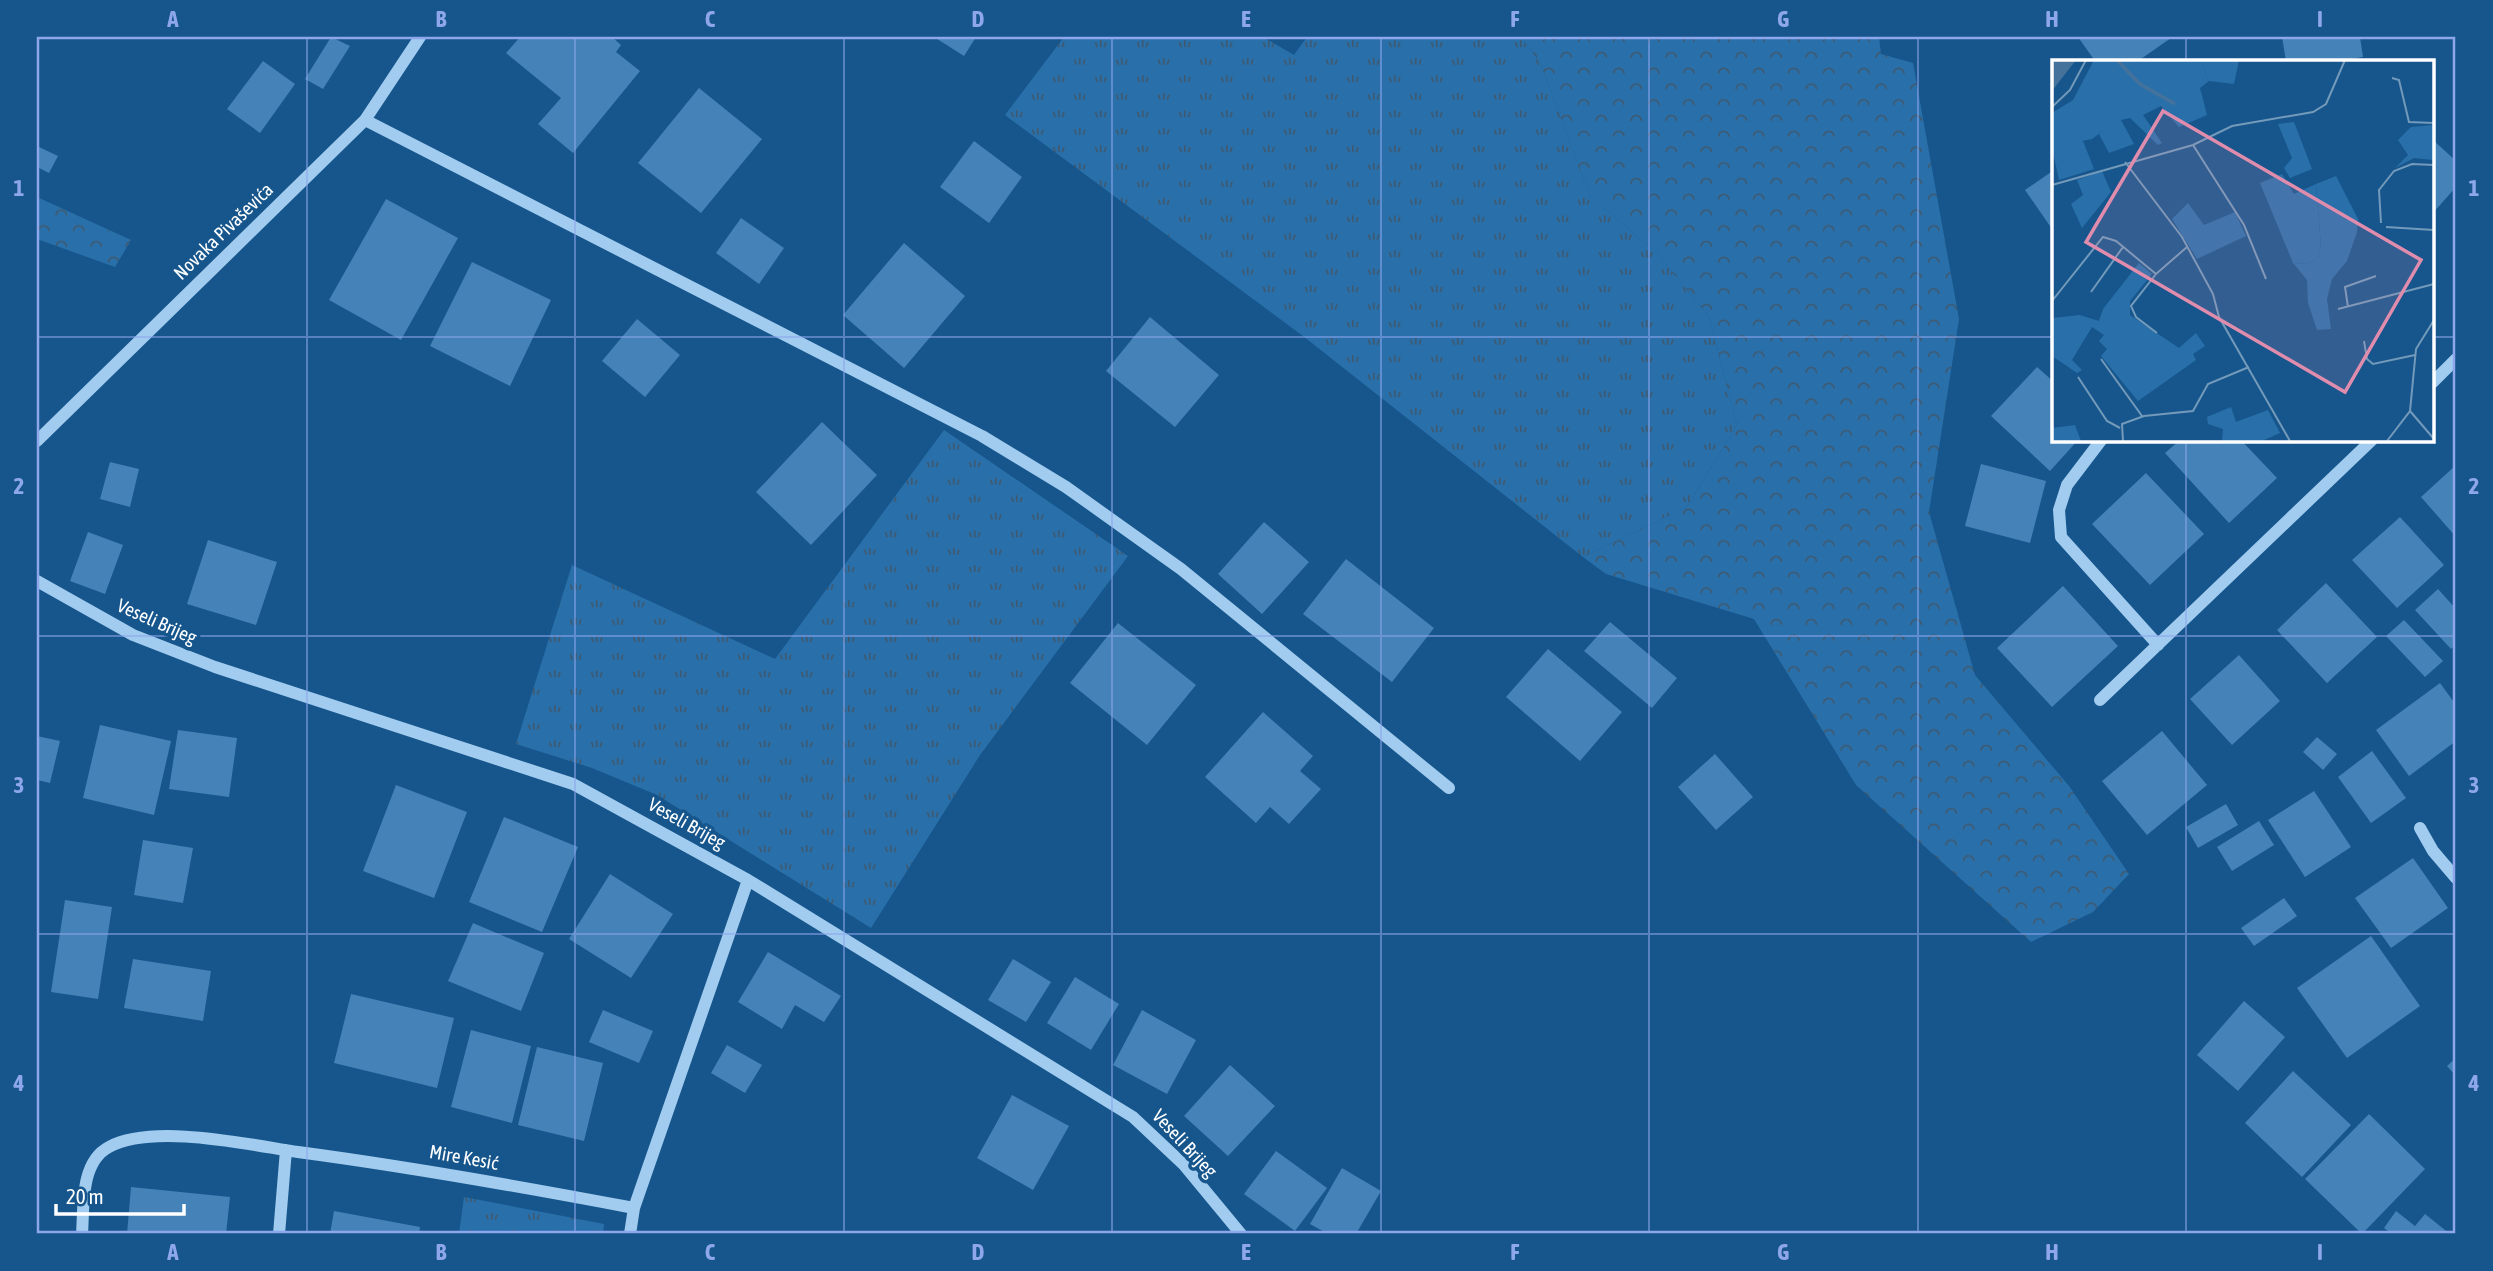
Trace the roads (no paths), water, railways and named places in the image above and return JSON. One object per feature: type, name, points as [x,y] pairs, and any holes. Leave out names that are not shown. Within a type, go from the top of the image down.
[{"type":"street","name":"Novaka Pivaševića","points":[[37,440],[365,120],[420,37]]},
{"type":"street","points":[[365,120],[982,436],[1066,487],[1181,569],[1449,788]]},
{"type":"street","points":[[2434,381],[2456,359]]},
{"type":"street","points":[[2100,441],[2067,485],[2059,510],[2061,537],[2158,645]]},
{"type":"street","points":[[2101,700],[2371,441]]},
{"type":"street","name":"Veseli Brijeg","points":[[37,581],[133,635],[215,667],[573,784],[748,880],[1133,1117],[1184,1165],[1241,1234]]},
{"type":"street","points":[[2420,828],[2432,851],[2456,878]]},
{"type":"street","points":[[630,1234],[634,1208],[748,880]]},
{"type":"street","name":"Mire Kesić","points":[[82,1234],[88,1174],[107,1147],[143,1138],[207,1138],[454,1173],[634,1208]]},
{"type":"street","points":[[279,1234],[286,1150]]}]
